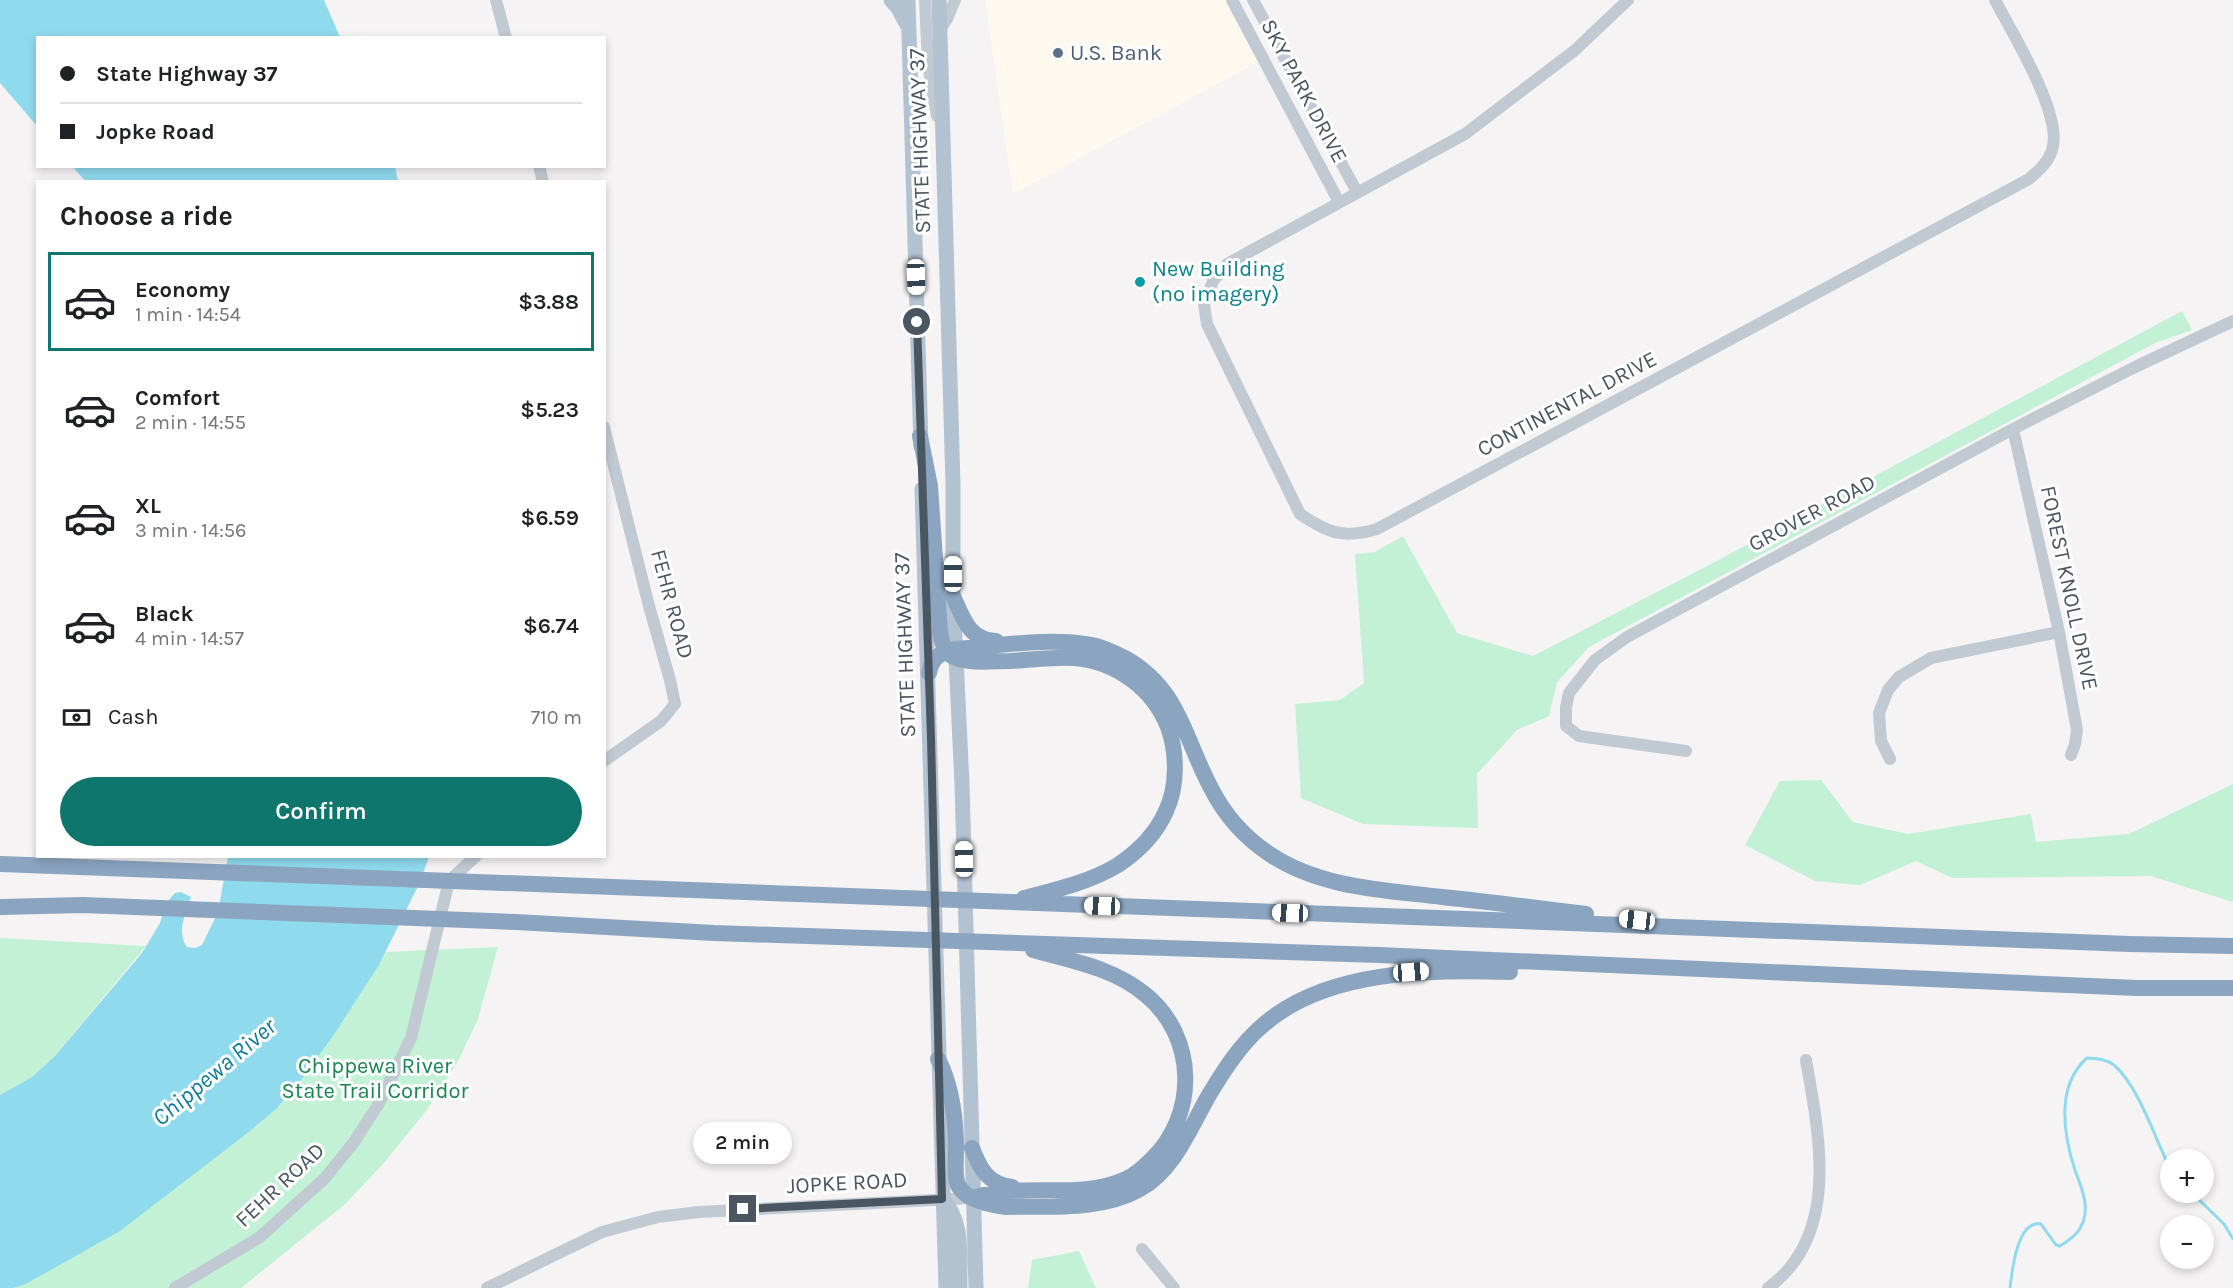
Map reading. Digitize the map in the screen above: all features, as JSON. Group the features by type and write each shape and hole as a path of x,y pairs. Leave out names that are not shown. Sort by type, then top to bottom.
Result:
{"highway":[{"path":"920,436 930,486 942,643 952,653 986,662 1074,658 1097,663 1129,677 1152,698 1172,738 1175,774 1173,790 1161,823 1134,854 1117,866 1096,876 1059,889 1001,902"},
{"path":"953,596 970,632 989,641 1075,643 1099,646 1146,672 1175,706 1206,779 1226,813 1257,845 1292,867 1324,879 1368,888 1637,920 1645,926"},
{"path":"929,673 933,659 952,653 1036,643"},
{"path":"0,864 2129,944 2233,946"},
{"path":"0,907 83,905 516,922 714,933 1379,955 2137,988 2233,988"},
{"path":"973,1198 992,1193 1114,1184 1128,1179 1159,1153 1170,1137 1181,1110 1186,1081 1182,1046 1168,1019 1148,996 1120,977 1097,968 1002,943"},
{"path":"938,1059 950,1091 956,1138 957,1183 962,1190 973,1198 993,1206 1105,1202 1142,1189 1168,1165 1226,1068 1252,1035 1263,1024 1299,1002 1336,988 1387,975 1431,971 1650,974 1669,968"},
{"path":"972,1148 980,1169 997,1184 1017,1188 1052,1190"}],"main road":[{"path":"891,0 909,29"},
{"name":"STATE HIGHWAY 37","path":"908,0 946,1288"},
{"name":"STATE HIGHWAY 37","path":"939,0 953,484 952,653 962,784 976,1288"},
{"path":"942,1199 951,1209 957,1225 960,1288"}],"street":[{"path":"496,0 505,36"},
{"path":"925,0 928,64 943,150"},
{"path":"940,30 955,0"},
{"name":"SKY PARK DRIVE","path":"1232,0 1339,202"},
{"name":"SKY PARK DRIVE","path":"1253,0 1357,192"},
{"name":"CONTINENTAL DRIVE","path":"1628,0 1574,51 1465,134 1227,264 1213,281 1204,304 1207,324 1300,514 1316,525 1337,533 1357,535 1377,529 2029,179 2044,166 2052,149 2055,129 2049,106 1995,0"},
{"name":"GROVER ROAD","path":"1686,751 1579,736 1566,726 1569,693 1595,660 1627,637 2013,429 2133,368 2233,321"},
{"name":"FOREST KNOLL DRIVE","path":"2013,429 2059,632 2077,730 2071,755"},
{"name":"FEHR ROAD","path":"606,435 675,704 661,721 606,760"},
{"path":"1890,759 1881,741 1879,713 1888,690 1899,677 1931,658 2059,632"},
{"name":"FEHR ROAD","path":"175,1288 260,1237 325,1178 354,1142 378,1105 411,1038 450,881 474,858"},
{"path":"1773,1287 1805,1246 1815,1217 1821,1159 1806,1060"},
{"name":"JOPKE ROAD","path":"487,1288 602,1232 658,1217 699,1212 973,1198"},
{"path":"1142,1249 1174,1288"}],"shaded area":[{"path":"985,0 1225,0 1258,62 1013,194"}],"green space":[{"path":"2182,311 2192,330 2155,343 1589,647 1557,682 1549,716 1517,730 1477,774 1478,828 1363,824 1301,798 1295,704 1340,700 1364,683 1355,554 1375,552 1403,536 1457,633 1533,656 1711,564"},
{"path":"1821,780 1853,822 1908,834 2031,814 2036,842 2129,834 2233,784 2233,902 2151,876 1952,878 1916,861 1860,885 1815,881 1745,845 1780,781"},
{"path":"0,938 146,946 55,1056 32,1077 0,1095"},
{"name":"Chippewa River State Trail Corridor","path":"498,947 478,1019 458,1061 426,1111 383,1164 344,1205 241,1288 13,1288 24,1285 250,1131 265,1118 315,1059 386,952"},
{"path":"1079,1251 1096,1288 1028,1288 1032,1260"}],"water":[{"path":"0,0 324,0 340,36 36,36 36,125 0,83"},
{"path":"74,168 395,168 398,180 84,180"},
{"name":"Chippewa River","path":"228,858 429,858 419,884 379,965 333,1036 302,1079 276,1109 120,1231 24,1285 0,1288 0,1095 32,1077 55,1056 142,953 160,923 166,903 175,893 181,892 191,897 182,929 187,947 195,948 202,945 218,912"}],"waterway":[{"path":"2010,1288 2017,1248 2026,1230 2033,1225 2041,1224 2056,1245 2060,1246 2078,1232 2084,1219 2085,1200 2067,1141 2065,1111 2070,1082 2077,1069 2087,1058 2108,1061 2122,1074 2137,1096 2161,1149"},
{"path":"2202,1203 2224,1224 2233,1239"}],"place":[{"name":"U.S. Bank","path":"1058,53"},
{"name":"New Building (no imagery)","path":"1140,282"}],"route":[{"path":"743,1209 942,1199 931,738 917,322"}]}
